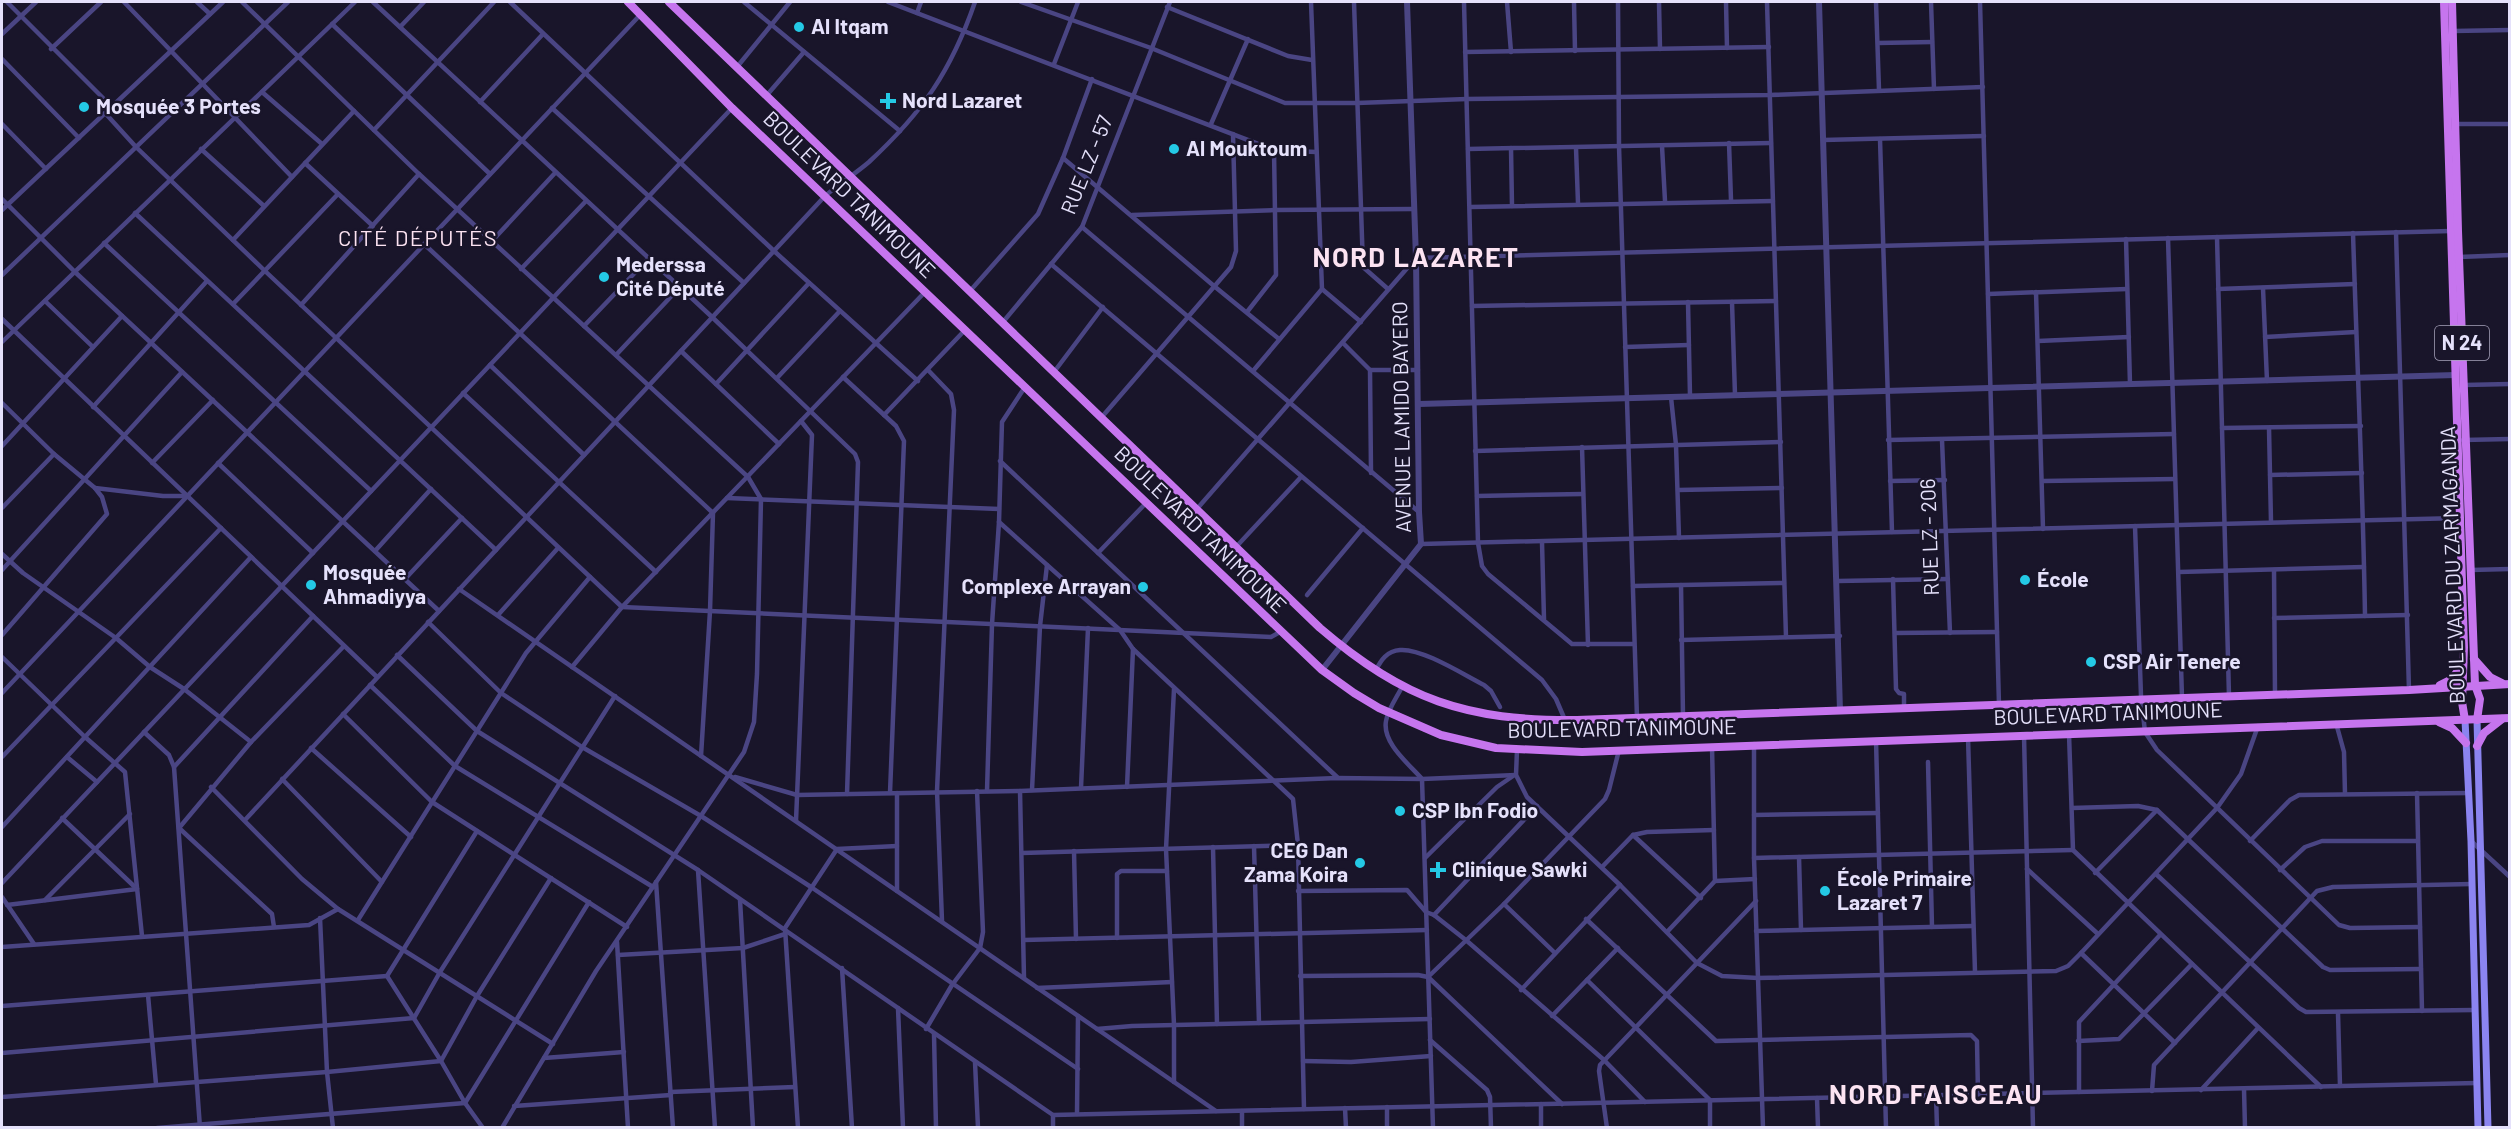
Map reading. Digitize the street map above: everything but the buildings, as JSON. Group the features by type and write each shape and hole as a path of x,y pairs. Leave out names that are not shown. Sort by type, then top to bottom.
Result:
{"main road":[{"name":"BOULEVARD TANIMOUNE","path":"628,2 732,108 1322,670 1354,693 1389,713 1441,735 1517,754 2507,718"},
{"name":"BOULEVARD TANIMOUNE","path":"669,2 1003,321 1196,510 1341,646 1402,687 1434,701 1481,714 1526,720 1564,720 2409,690 2508,684"},
{"name":"BOULEVARD DU ZARMAGANDA","path":"2444,2 2454,213 2459,257 2464,385 2462,440"},
{"name":"BOULEVARD DU ZARMAGANDA","path":"2452,2 2455,124 2454,213 2451,231 2456,375 2470,570 2475,685 2480,699 2477,746 2488,1128"},
{"name":"BOULEVARD DU ZARMAGANDA","path":"2463,472 2460,518 2464,662 2462,702 2465,720 2471,841 2478,1128"},
{"path":"2474,659 2490,677 2508,684"},
{"path":"2435,688 2452,679 2464,662"},
{"path":"2477,746 2484,733 2507,718"},
{"path":"2432,720 2452,728 2466,743"}],"street":[{"path":"7,2 51,49 112,107"},
{"path":"2,34 36,2"},
{"path":"51,49 101,2"},
{"path":"124,2 292,177"},
{"path":"197,2 210,14"},
{"path":"2,210 223,2"},
{"path":"242,2 419,174 748,477 761,499 759,613 753,722 744,752 596,971 502,1128"},
{"path":"2,275 288,2"},
{"path":"2,342 355,2"},
{"path":"373,2 712,317 855,454 858,462 847,794"},
{"path":"400,27 424,2"},
{"path":"374,130 494,2"},
{"path":"510,2 839,312 918,381"},
{"path":"744,2 900,132"},
{"path":"737,67 790,2"},
{"path":"888,2 1133,94 1274,150 1316,152"},
{"path":"916,13 921,2"},
{"path":"245,820 825,196 866,164 900,132 936,87 965,30 975,2"},
{"path":"1021,2 1151,48 1280,101 1314,104 1467,99 1770,95 1983,87"},
{"path":"1054,64 1078,2"},
{"path":"1253,371 1322,289 1312,60 1311,2 1316,2"},
{"path":"1354,2 1362,267 1388,289"},
{"name":"AVENUE LAMIDO BAYERO","path":"1407,2 1416,258 1421,544"},
{"path":"1464,2 1475,451 1478,543 1482,566 1488,574 1572,644 1634,644"},
{"path":"1507,2 1511,52"},
{"path":"1574,2 1575,51"},
{"path":"1618,2 1619,146 1637,718"},
{"path":"1659,2 1660,50"},
{"path":"1726,2 1727,48"},
{"path":"1767,2 1786,637"},
{"path":"1819,2 1840,636 1840,711"},
{"path":"1876,2 1879,90"},
{"path":"1931,2 1934,89"},
{"path":"1980,2 1999,705"},
{"path":"1169,4 1288,56 1312,60"},
{"name":"RUE LZ - 57","path":"1003,321 1082,227 1169,4"},
{"path":"2,693 640,14"},
{"path":"332,24 490,174"},
{"path":"2453,31 2510,30"},
{"path":"480,102 543,34"},
{"path":"1211,124 1248,39"},
{"path":"1878,43 1932,42"},
{"path":"1466,52 1769,47"},
{"path":"767,95 804,52"},
{"path":"2,59 78,138"},
{"path":"970,291 1034,221 1063,158 1092,79"},
{"path":"262,92 322,144"},
{"path":"552,108 744,283"},
{"path":"2,883 732,108"},
{"path":"233,240 354,111"},
{"path":"106,114 136,147 265,271 622,607 1271,637 1280,632"},
{"path":"2,124 46,169"},
{"path":"2455,124 2510,124"},
{"path":"1101,418 1232,267 1235,258 1233,134"},
{"path":"1823,140 1984,136"},
{"path":"1880,139 1892,532"},
{"path":"1729,143 1731,200"},
{"path":"1468,149 1771,143"},
{"path":"1662,146 1665,201"},
{"path":"1511,148 1512,206"},
{"path":"1576,148 1578,203"},
{"path":"201,149 264,206"},
{"path":"1247,312 1276,275 1274,150"},
{"path":"1063,158 1279,339"},
{"path":"305,163 373,226"},
{"path":"492,241 555,172"},
{"path":"301,305 419,174"},
{"path":"233,304 338,194"},
{"path":"2,199 75,272 439,611"},
{"path":"522,269 586,201"},
{"path":"1470,207 1665,201 1773,201"},
{"path":"1132,215 1318,209 1413,209"},
{"path":"135,213 496,550"},
{"path":"1082,227 1419,512"},
{"path":"1196,510 1259,441 1416,258 2451,231"},
{"path":"2396,232 2409,690"},
{"path":"2353,233 2357,378 2361,426 2365,616"},
{"path":"2217,237 2229,696"},
{"path":"2168,238 2182,698"},
{"path":"2126,239 2130,384"},
{"path":"104,243 371,491"},
{"path":"424,244 713,513 710,611 701,756"},
{"path":"2459,257 2510,255"},
{"path":"584,326 648,258"},
{"path":"1052,264 1542,680 1553,694 1564,720"},
{"path":"93,407 207,281"},
{"path":"716,384 809,283"},
{"path":"2218,289 2355,284"},
{"path":"616,355 680,287"},
{"path":"2263,288 2267,381"},
{"path":"1322,289 1361,322"},
{"path":"1988,294 2127,289"},
{"path":"572,667 622,607 925,292"},
{"path":"2036,292 2043,529"},
{"path":"45,301 93,347"},
{"path":"1472,306 1776,301"},
{"path":"1688,302 1690,396"},
{"path":"1731,302 1735,395"},
{"path":"1054,372 1103,307"},
{"path":"777,378 839,312"},
{"path":"2,446 122,316"},
{"path":"2,320 377,677"},
{"path":"884,415 965,330"},
{"path":"2265,338 2356,332"},
{"path":"2038,341 2129,338"},
{"path":"1343,343 1370,370 1371,473"},
{"path":"1625,347 1689,345"},
{"path":"681,351 779,444"},
{"path":"490,365 584,455"},
{"path":"928,370 951,394 954,402 937,791 942,922"},
{"path":"1370,370 1418,370"},
{"path":"2,570 182,372"},
{"path":"1419,404 2456,375"},
{"path":"843,377 896,426 903,437 890,793"},
{"path":"2464,385 2510,384"},
{"path":"987,791 992,624 1004,417 1026,387"},
{"path":"463,393 656,572"},
{"path":"1671,397 1676,445 1679,538"},
{"path":"153,463 213,400"},
{"path":"2,404 54,454 95,488 102,497 107,514 2,635"},
{"path":"796,821 812,435 801,421"},
{"path":"2222,428 2361,426"},
{"path":"2269,428 2271,522"},
{"path":"1888,440 2174,434"},
{"path":"2462,440 2510,439"},
{"name":"RUE LZ - 206","path":"1942,440 1950,633"},
{"path":"1475,451 1781,442"},
{"path":"1582,447 1588,645"},
{"path":"2,508 54,454"},
{"path":"1000,461 1337,778"},
{"path":"218,463 313,553"},
{"path":"2270,475 2362,473"},
{"path":"1236,548 1301,477"},
{"path":"2043,481 2175,479"},
{"path":"1890,481 1945,480"},
{"path":"95,488 152,495 187,496"},
{"path":"1678,490 1782,488"},
{"path":"375,551 431,489"},
{"path":"1477,496 1583,494"},
{"path":"727,498 999,509"},
{"path":"1098,553 1146,503"},
{"path":"405,579 462,518"},
{"path":"1322,670 1421,544 2460,518"},
{"path":"999,522 1120,630 1133,649 1293,799 1298,845 1304,1109"},
{"path":"2135,526 2141,700 2145,730 2157,750 2280,870 2344,927 2420,927"},
{"path":"2,757 221,528"},
{"path":"1308,595 1363,528"},
{"path":"1542,542 1544,619"},
{"path":"498,615 558,548"},
{"path":"2,554 44,588 116,638 150,667 184,689 251,742"},
{"path":"2,827 252,557"},
{"path":"1032,790 1040,626 1047,564"},
{"path":"2179,572 2364,567"},
{"path":"2470,570 2510,569"},
{"path":"2274,570 2275,694"},
{"path":"358,920 535,641 590,577"},
{"path":"1893,579 1896,689 1899,693 1904,694 1904,708"},
{"path":"1838,581 1948,579"},
{"path":"1633,586 1784,583"},
{"path":"1681,585 1683,716"},
{"path":"459,589 1216,1111"},
{"path":"2274,618 2408,615"},
{"path":"174,767 313,616"},
{"path":"428,622 501,693 582,747 701,816 811,887 1078,1069"},
{"path":"1080,788 1088,628"},
{"path":"1895,633 1997,632"},
{"path":"1681,640 1840,636"},
{"path":"179,828 251,742 344,646"},
{"path":"1127,787 1133,649"},
{"path":"1376,670 1382,658 1395,651 1413,651 1484,686 1491,691 1500,707"},
{"path":"398,655 477,731 698,870 1053,1115 2477,1083"},
{"path":"2,657 125,772 142,936"},
{"path":"370,685 455,766 652,887"},
{"path":"1402,687 1389,713 1386,725 1393,747 1422,779 1433,1128"},
{"path":"1174,688 1166,849 1171,936 1174,1082"},
{"path":"414,1018 440,972 615,696"},
{"path":"343,714 432,802 627,927"},
{"path":"2336,723 2344,752 2345,794"},
{"path":"1517,754 1516,775 1523,793 1602,867 1697,963 1722,976 1758,978 2029,971 2062,969 2156,874 2217,808 2241,774 2258,726"},
{"path":"144,732 169,754 174,767 200,1126"},
{"path":"2069,734 2073,850 2321,1087"},
{"path":"2024,735 2033,1128"},
{"path":"1968,737 1975,972"},
{"path":"1876,740 1886,1128"},
{"path":"1754,744 1754,858 1763,1128"},
{"path":"1667,932 1715,881 1712,746"},
{"path":"311,748 411,837"},
{"path":"1428,977 1504,904 1605,798 1619,750"},
{"path":"67,757 97,782"},
{"path":"1928,762 1932,927"},
{"path":"730,775 797,795 1020,791 1337,778 1422,779 1516,775"},
{"path":"1425,859 1497,787 1516,775"},
{"path":"282,779 382,882"},
{"path":"211,788 302,879 338,909 553,1044"},
{"path":"926,1029 952,985 980,948 982,932 977,791"},
{"path":"1020,791 1024,978"},
{"path":"2250,841 2294,797 2469,792"},
{"path":"897,793 897,891"},
{"path":"2417,793 2422,1011"},
{"path":"1434,915 1537,806"},
{"path":"2072,808 2138,807 2157,810 2323,967 2330,970 2421,969"},
{"path":"2095,873 2157,810"},
{"path":"1754,815 1878,813"},
{"path":"45,900 130,814"},
{"path":"62,818 137,889"},
{"path":"179,828 272,914 274,927"},
{"path":"1602,867 1633,835 1647,832 1714,830"},
{"path":"387,976 477,831"},
{"path":"1633,835 1701,898"},
{"path":"2280,870 2306,847 2322,841 2418,841"},
{"path":"2471,841 2510,877"},
{"path":"1022,853 1298,845"},
{"path":"837,849 897,846"},
{"path":"1254,846 1259,1023"},
{"path":"1213,847 1217,1024"},
{"path":"798,1128 785,931 837,849"},
{"path":"1754,858 2073,850"},
{"path":"1074,851 1076,939"},
{"path":"1799,857 1801,930"},
{"path":"2027,869 2098,934"},
{"path":"698,870 715,1128"},
{"path":"1117,938 1117,874 1121,871 1167,871"},
{"path":"2156,874 2306,1012 2475,1010"},
{"path":"441,1061 477,996 551,878"},
{"path":"1715,881 1755,879"},
{"path":"656,882 673,1128"},
{"path":"2152,1091 2154,1065 2283,930 2316,891 2324,888 2472,884"},
{"path":"1521,990 1620,885"},
{"path":"1298,891 1401,888 1407,890 1426,912 1434,915 1467,941 1604,1060 1645,1102"},
{"path":"7,904 137,889"},
{"path":"2,897 34,944"},
{"path":"740,900 753,1128"},
{"path":"1606,1128 1599,1071 1604,1060 1756,901"},
{"path":"465,1103 589,902"},
{"path":"1504,904 1555,953"},
{"path":"2,947 309,925 338,909"},
{"path":"320,918 327,1072 333,1128"},
{"path":"1586,919 1716,1041 1971,1035 1977,1041 1978,1094"},
{"path":"1756,931 1974,926"},
{"path":"1024,940 1427,930"},
{"path":"618,956 743,948 785,931"},
{"path":"2079,1092 2078,1027 2082,1018 2160,935"},
{"path":"617,942 628,1128"},
{"path":"1552,1016 1618,948"},
{"path":"2080,953 2175,1043"},
{"path":"2078,1041 2119,1040 2192,964"},
{"path":"842,968 852,1128"},
{"path":"1300,976 1418,975 1428,977 1563,1104"},
{"path":"2,1006 387,976"},
{"path":"387,976 465,1103 483,1128"},
{"path":"1587,980 1710,1100 1710,1128"},
{"path":"1037,988 1172,982"},
{"path":"148,995 156,1084"},
{"path":"898,1008 903,1128"},
{"path":"2338,1013 2340,1086"},
{"path":"1077,1114 1078,1016"},
{"path":"2,1053 414,1018"},
{"path":"1098,1029 1430,1019"},
{"path":"2201,1089 2258,1028"},
{"path":"934,1034 936,1128"},
{"path":"1430,1040 1487,1090 1491,1105 1491,1128"},
{"path":"544,1058 624,1052"},
{"path":"1303,1060 1351,1062 1431,1056"},
{"path":"2,1097 441,1061"},
{"path":"975,1062 978,1128"},
{"path":"514,1106 712,1090 795,1087"},
{"path":"2244,1089 2245,1128"},
{"path":"1936,1095 1936,1128"},
{"path":"1817,1098 1818,1128"},
{"path":"157,1128 465,1103"},
{"path":"1541,1104 1542,1128"},
{"path":"1387,1107 1388,1128"},
{"path":"1345,1108 1346,1128"},
{"path":"1242,1111 1242,1128"},
{"path":"1053,1115 1053,1128"}],"place":[{"name":"Al Itqam","path":"799,27"},
{"name":"Nord Lazaret","path":"888,101"},
{"name":"Mosquée 3 Portes","path":"84,107"},
{"name":"Al Mouktoum","path":"1174,149"},
{"name":"Mederssa Cité Député","path":"604,277"},
{"name":"École","path":"2025,580"},
{"name":"Mosquée Ahmadiyya","path":"311,585"},
{"name":"Complexe Arrayan","path":"1143,587"},
{"name":"CSP Air Tenere","path":"2091,662"},
{"name":"CSP Ibn Fodio","path":"1400,811"},
{"name":"CEG Dan Zama Koira","path":"1360,863"},
{"name":"Clinique Sawki","path":"1438,870"},
{"name":"École Primaire Lazaret 7","path":"1825,891"}],"district":[{"name":"CITÉ DÉPUTÉS","path":"418,238"},
{"name":"NORD LAZARET","path":"1416,258"},
{"name":"NORD FAISCEAU","path":"1936,1095"}]}
